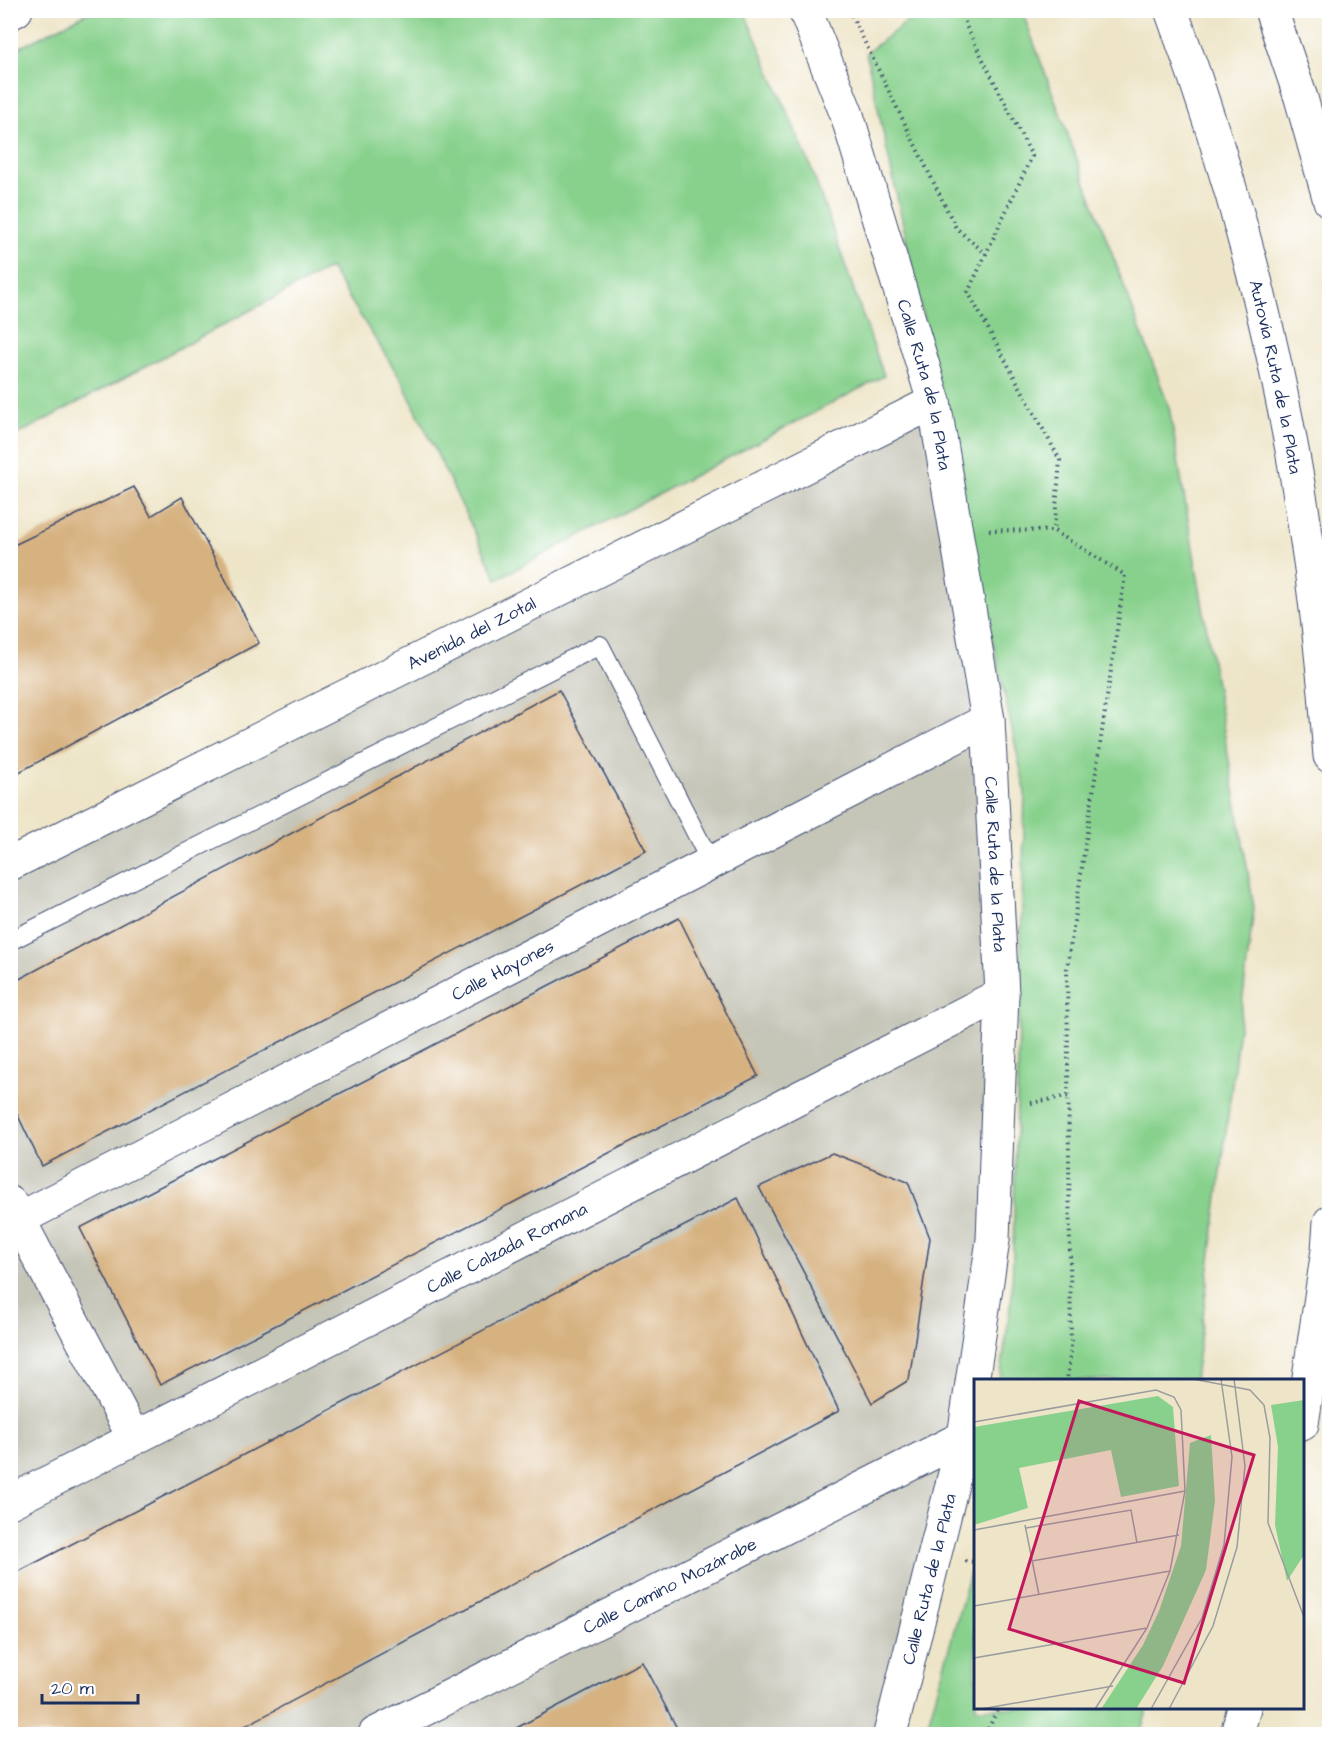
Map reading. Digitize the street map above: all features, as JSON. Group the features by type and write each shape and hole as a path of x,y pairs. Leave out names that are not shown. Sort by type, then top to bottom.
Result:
{"main road":[{"path":"10,13 16,10"},
{"name":"Calle Ruta de la Plata","path":"805,10 847,115 934,402 988,720 1002,994 993,1240 964,1437 890,1734"},
{"name":"Autovía Ruta de la Plata","path":"1171,10 1191,62 1235,210 1278,375 1306,536 1326,695 1329,756"},
{"path":"1270,10 1301,98 1329,201"},
{"name":"Avenida del Zotal","path":"10,864 934,402"},
{"name":"Calle Hayones","path":"15,1211 711,863 988,720"},
{"name":"Calle Calzada Romana","path":"10,1502 1002,994"},
{"path":"15,1211 134,1438"},
{"path":"1304,1411 1328,1250 1329,1222"},
{"name":"Calle Camino Mozárabe","path":"375,1734 964,1437"},
{"path":"1237,1734 1243,1709"}],"lane":[{"path":"10,941 600,645 711,863"}],"path":[{"path":"849,10 956,228 986,254"},
{"path":"962,10 966,26 1032,156 968,292 1060,460 1053,531"},
{"path":"956,529 1053,531 1125,574 1067,969 1071,1349 1068,1379"},
{"path":"986,1734 997,1709"}],"shaded area":[{"path":"934,402 988,720 1002,994 964,1437 890,1734 11,1734 11,864"}],"green space":[{"path":"91,11 744,11 810,165 884,376 497,579 402,381 330,268 11,438 11,52"},
{"path":"921,11 1022,11 1169,407 1254,908 1195,1379 1000,1379 1012,1294 1025,790 866,53"},
{"path":"974,1559 974,1709 1148,1709 1140,1734 925,1734"}],"building":[{"path":"134,487 151,516 182,497 259,643 10,777 10,547"},
{"path":"559,690 646,851 42,1166 10,1099 10,984"},
{"path":"679,918 758,1076 160,1385 80,1228"},
{"path":"832,1153 908,1182 930,1238 909,1380 872,1403 759,1187"},
{"path":"738,1198 839,1411 230,1734 10,1734 10,1576"},
{"path":"642,1662 680,1734 505,1734"}]}
